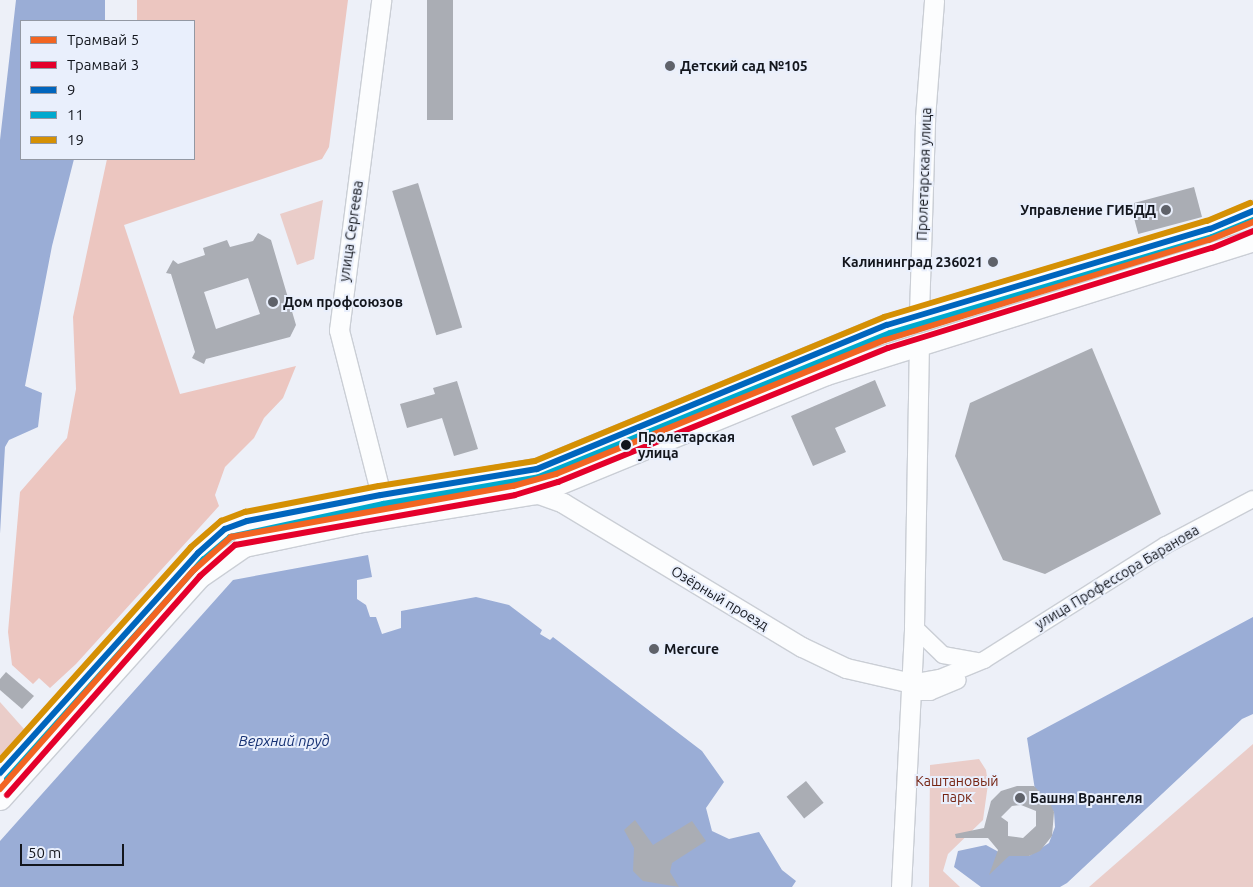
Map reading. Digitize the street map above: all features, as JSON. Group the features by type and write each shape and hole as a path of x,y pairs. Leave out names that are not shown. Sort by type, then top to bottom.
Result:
{"main road":[{"name":"улица Сергеева","path":"381,0 339,330 386,517"},
{"name":"Пролетарская улица","path":"901,887 906,685 914,627 919,314 925,118 934,0"},
{"path":"0,773 214,537 247,521 381,495 504,476 557,462 778,367 919,314 1210,229 1253,212"},
{"path":"0,800 199,577 217,562 244,546 386,517 536,493 826,374 919,343 1083,296 1253,240"},
{"path":"1075,267 1083,296"},
{"name":"Озёрный проезд","path":"536,493 563,503 802,647 846,668 906,685"}],"street":[{"name":"улица Профессора Баранова","path":"906,685 940,678 984,660 1166,545 1253,498"},
{"path":"914,627 943,655 960,661 984,660"}],"green space":[{"path":"323,200 314,259 297,265 280,214"},
{"path":"0,702 24,729 0,756"},
{"path":"1253,744 1253,887 1089,887"},
{"name":"Каштановый парк","path":"979,759 986,770 988,784 983,820 948,854 943,871 960,887 929,887 930,765"}],"shaded area":[{"path":"137,0 348,0 329,147 322,159 124,225 180,394 296,366 283,398 264,418 254,438 225,467 215,495 219,506 76,664 50,688 39,678 33,684 12,665 8,632 20,492 67,438 76,389 73,317 107,160 195,160 195,20 137,20"}],"water":[{"path":"16,0 105,0 105,20 20,20 20,160 74,160 52,246 25,386 42,393 38,427 9,440 5,447 0,534 0,140"},
{"name":"Верхний пруд","path":"368,555 372,577 357,580 357,599 366,605 370,617 376,617 382,634 401,628 401,611 476,597 509,605 542,630 540,634 550,640 553,637 702,751 724,782 706,808 712,831 729,839 759,832 782,870 796,881 792,887 0,887 0,841 233,580"},
{"path":"1253,617 1253,714 1242,719 1067,883 1060,887 981,887 954,867 958,851 986,845 1006,856 1029,856 1049,843 1055,827 1054,812 1035,790 1027,738"}],"building":[{"path":"427,0 453,0 453,120 427,120"},
{"path":"418,183 462,327 436,335 392,191"},
{"name":"Управление ГИБДД","path":"1194,187 1202,217 1138,234 1130,204"},
{"name":"Дом профсоюзов","path":"258,233 271,240 296,325 290,337 206,359 204,364 192,358 195,352 171,274 166,273 173,260 178,264 205,255 203,248 227,240 230,247 253,241","holes":["248,278 260,314 216,329 204,292"]},
{"path":"1092,348 1161,514 1045,574 1003,560 955,456 970,403"},
{"path":"875,380 886,406 835,428 846,452 813,466 791,416"},
{"path":"457,381 478,449 454,456 442,418 407,428 400,404 435,394 433,388"},
{"path":"6,672 34,696 22,709 0,690 0,679"},
{"path":"806,781 824,803 804,818 787,797"},
{"name":"Башня Врангеля","path":"1017,786 1034,786 1050,803 1054,812 1052,836 1040,851 1029,856 1009,856 989,875 998,850 988,838 956,838 955,834 984,828 991,801 1001,791","holes":["1021,805 1036,811 1036,826 1023,838 1008,836 1008,822 1001,817 1012,806"]},
{"path":"635,820 653,845 692,821 706,841 672,863 670,872 679,887 643,881 633,871 634,848 624,830"}],"tram line":[{"name":"5","path":"0,789 194,570 231,537 513,486 556,474 885,340 1209,240 1253,222"},
{"name":"3","path":"7,795 200,576 235,545 515,495 558,482 888,348 1212,248 1253,231"}],"transit line":[{"name":"19","path":"0,760 191,547 221,521 245,512 379,486 535,461 884,317 1207,221 1250,203"},
{"name":"9","path":"0,773 198,553 225,529 247,521 381,495 537,469 887,325 1210,229 1253,211"},
{"name":"11","path":"7,779 204,559 230,537 383,504 539,477 890,333 1212,237 1253,220"}],"place":[{"name":"Детский сад №105","path":"670,66"},
{"name":"Управление ГИБДД","path":"1166,210"},
{"name":"Калининград 236021","path":"993,262"},
{"name":"Дом профсоюзов","path":"273,302"},
{"name":"Пролетарская улица","path":"626,445"},
{"name":"Mercure","path":"654,649"},
{"name":"Башня Врангеля","path":"1020,798"}]}
